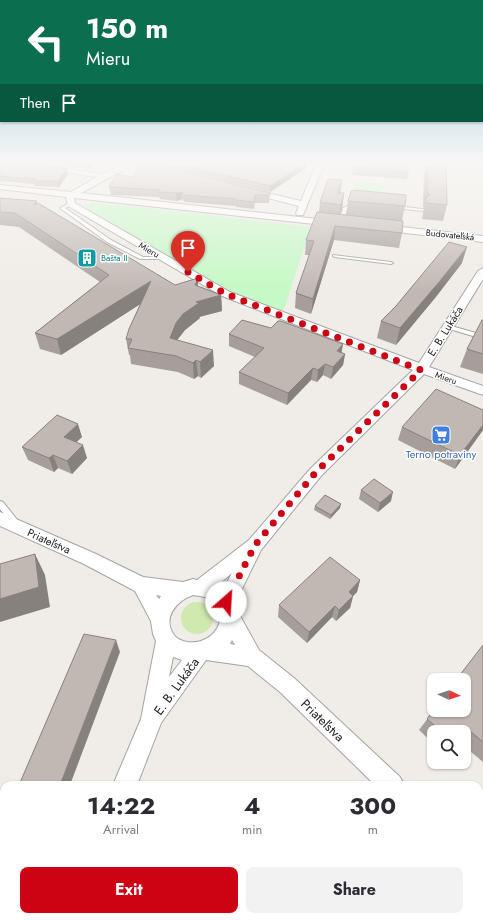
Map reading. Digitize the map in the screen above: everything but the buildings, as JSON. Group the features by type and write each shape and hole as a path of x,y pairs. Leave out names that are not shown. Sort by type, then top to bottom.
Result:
{"street":[{"name":"Mieru","path":"78,205 163,258 226,294 421,370 483,391"},
{"path":"127,205 345,224"},
{"path":"297,220 303,205"},
{"name":"Budovateľská","path":"373,227 482,241"},
{"name":"E. B. Lukáča","path":"201,587 255,545 316,472 421,370 483,271"},
{"name":"Priateľstva","path":"0,520 90,559 140,585 182,590"},
{"name":"E. B. Lukáča","path":"228,611 255,545"},
{"path":"140,585 160,619 161,630 166,639 175,648 182,651 203,651 252,657"},
{"path":"160,619 166,603 171,597 182,590 193,587 201,587 216,592 228,611 225,636 217,644 203,651"},
{"name":"Priateľstva","path":"228,611 252,657 287,685 388,781"},
{"name":"E. B. Lukáča","path":"127,781 152,719 166,639"},
{"name":"E. B. Lukáča","path":"152,719 203,651"}],"lane":[{"path":"345,224 345,208 352,205"},
{"path":"387,206 423,210"},
{"path":"335,256 392,263"},
{"path":"448,327 483,338"},
{"path":"0,504 18,528"}],"green space":[{"path":"119,205 311,227 282,315 220,287 84,206"},
{"path":"194,602 200,602 209,606 213,618 209,630 200,634 194,634 185,630 181,621 181,615 185,606"}],"place":[{"name":"Bašta II","path":"87,258"},
{"name":"Terno potraviny","path":"441,435"}],"route":[{"path":"188,272 226,294 421,370 316,472 255,545 226,602"}]}
